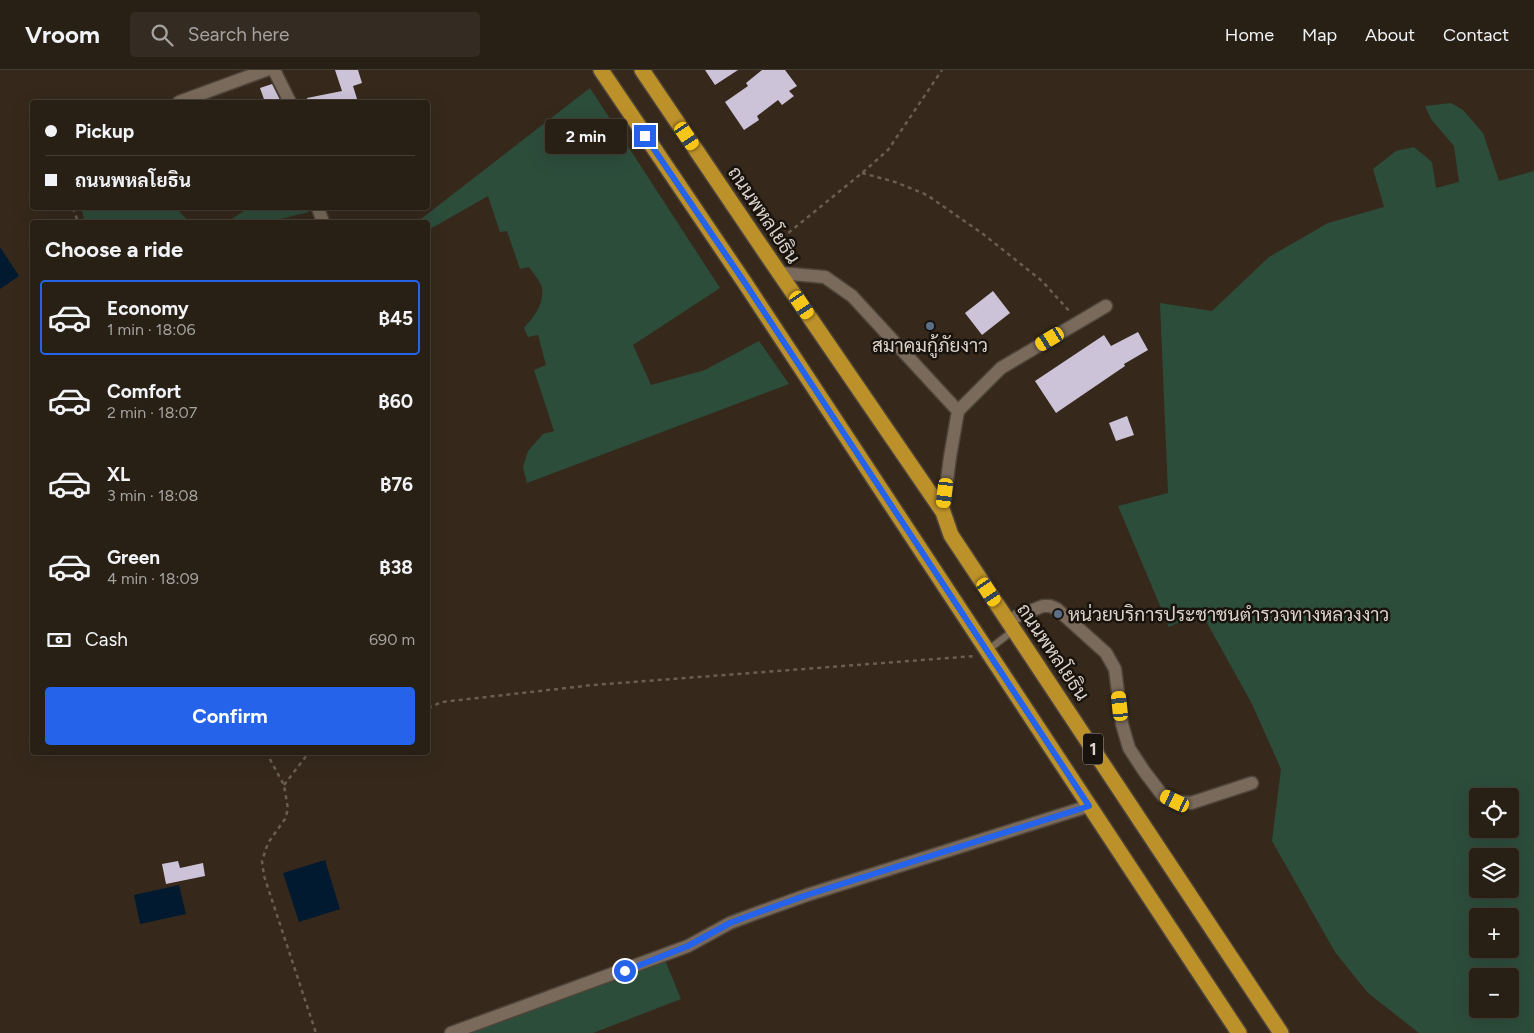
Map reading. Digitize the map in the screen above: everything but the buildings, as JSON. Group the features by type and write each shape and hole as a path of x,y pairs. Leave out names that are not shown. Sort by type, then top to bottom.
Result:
{"highway":[{"name":"1","path":"600,70 750,292 1239,1033"},
{"name":"ถนนพหลโยธิน","path":"642,70 943,512 951,535 1281,1033"}],"street":[{"path":"274,70 289,100"},
{"path":"184,100 260,71"},
{"path":"780,273 824,277 852,296 958,411"},
{"path":"943,512 958,411 1001,368 1106,306"},
{"path":"1011,625 1043,606 1050,606 1057,609 1106,653 1115,669 1122,724 1129,748 1164,796 1175,801 1192,803 1252,783"},
{"path":"451,1033 688,946 730,923 807,895 1089,806"}],"lane":[{"path":"988,653 1011,625"}],"path":[{"path":"765,252 888,150 942,70"},
{"path":"862,173 895,182 927,195 983,234 1042,281 1078,322"},
{"path":"430,707 442,702 593,685 988,653"},
{"path":"268,755 284,785 288,809 285,819 268,843 262,861 264,876 316,1033"},
{"path":"284,785 307,755"}],"green space":[{"path":"590,88 720,288 633,345 651,385 705,370 759,341 789,384 527,483 523,467 528,451 543,434 554,431 534,370 546,365 538,335 528,337 524,328 535,315 540,305 542,288 539,280 529,267 520,269 507,231 500,232 488,196 430,229 430,220 420,220"},
{"path":"1451,103 1463,110 1483,133 1499,181 1534,171 1534,1033 1419,1033 1368,993 1335,952 1272,841 1281,769 1252,704 1201,612 1169,627 1118,506 1168,493 1160,303 1212,311 1269,257 1328,223 1384,207 1373,169 1396,151 1414,147 1432,162 1436,188 1459,182 1454,146 1431,119 1425,106"},
{"path":"82,210 178,210 187,220 84,220"},
{"path":"246,210 308,210 309,212 276,220 230,220"},
{"path":"665,960 681,999 593,1033 463,1033"}],"water":[{"path":"0,247 19,276 0,289"},
{"path":"325,860 340,909 299,922 283,873"},
{"path":"179,885 186,914 140,924 134,895"}],"place":[{"name":"สมาคมกู้ภัยงาว","path":"930,326"},
{"name":"หน่วยบริการประชาชนตำรวจทางหลวงงาว","path":"1058,614"}],"route":[{"path":"625,971 688,946 730,923 807,895 1089,806 745,283 645,136"}]}
